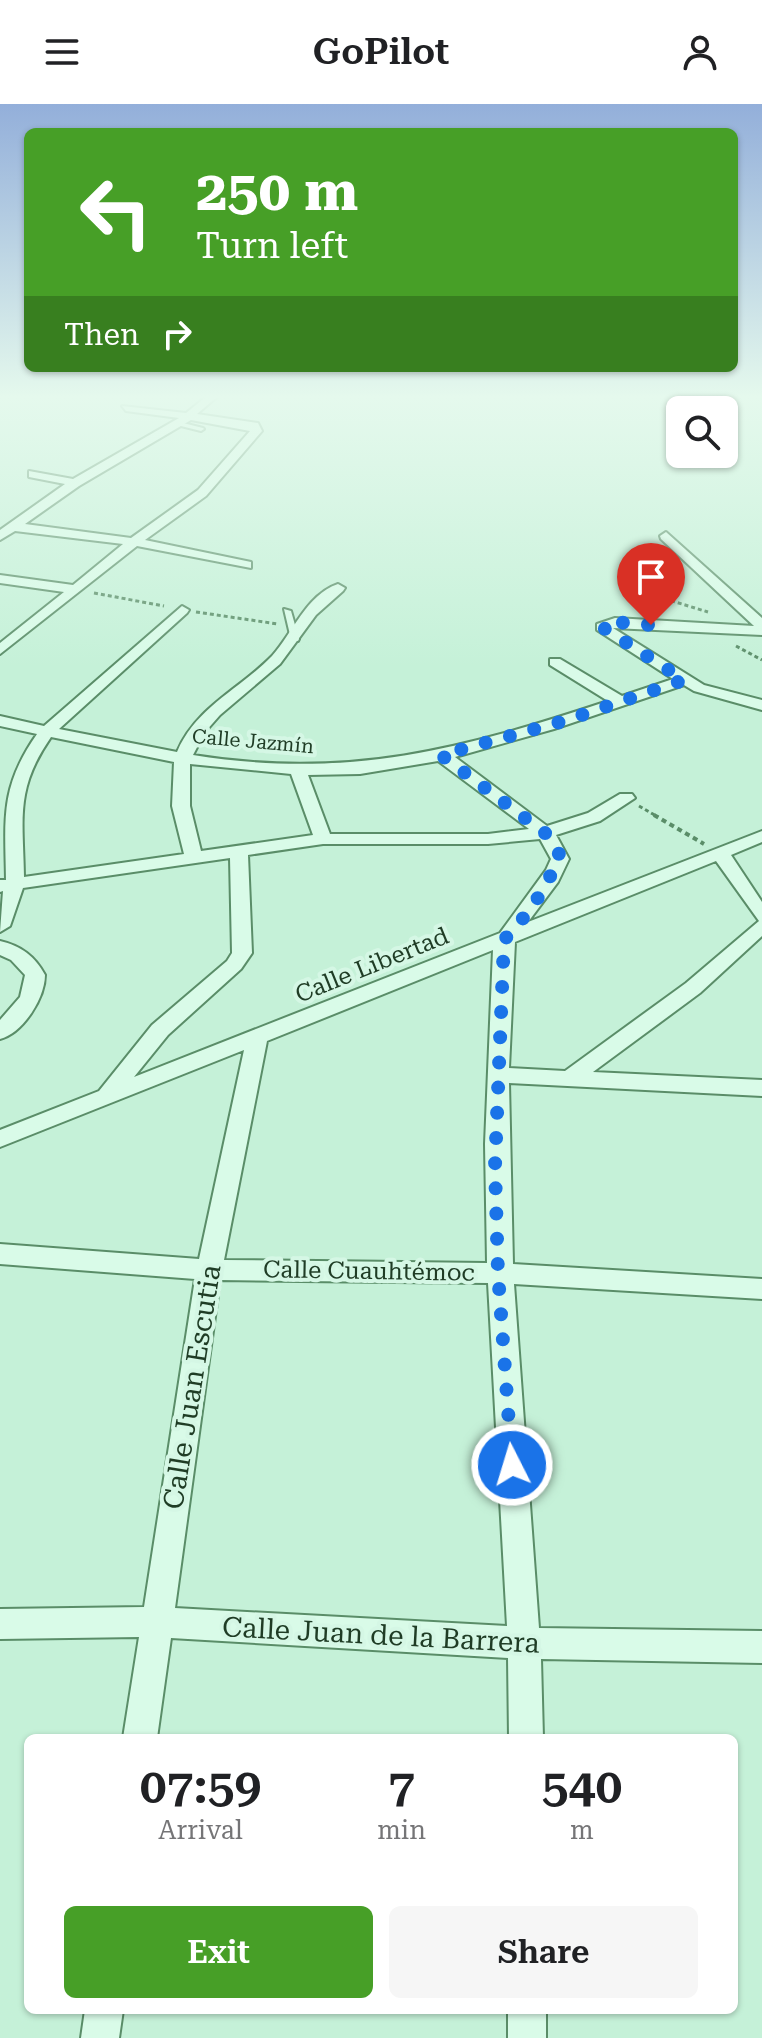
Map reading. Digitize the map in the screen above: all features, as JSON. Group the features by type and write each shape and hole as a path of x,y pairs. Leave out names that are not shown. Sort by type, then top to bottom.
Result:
{"street":[{"path":"0,536 70,486"},
{"path":"0,650 7,639 209,486"},
{"path":"14,527 134,542 246,565"},
{"path":"666,536 762,628"},
{"path":"0,579 74,589"},
{"path":"194,858 181,815 181,757 200,728 295,639 311,613 338,588"},
{"path":"0,926 8,885 14,793 29,757 47,732 182,610"},
{"path":"762,628 615,622 602,627 699,688 762,705"},
{"path":"555,662 619,701"},
{"name":"Calle Jazmín","path":"0,721 181,757 298,770 370,767 441,755 564,721 684,680"},
{"path":"441,755 545,833 558,850 557,870 532,908 504,940 498,1075 498,1273 526,1643 526,1734"},
{"path":"298,770 323,839"},
{"path":"8,885 323,839 488,839 545,833 594,817 626,798"},
{"name":"Calle Libertad","path":"0,1139 762,836"},
{"path":"106,1097 160,1030 234,965 242,953 239,850"},
{"path":"720,853 762,916"},
{"path":"567,1080 693,988 762,926"},
{"path":"0,947 15,952 32,966 37,983 28,1007 0,1032"},
{"name":"Calle Juan Escutia","path":"141,1734 209,1270 257,1039"},
{"path":"498,1075 762,1088"},
{"name":"Calle Cuauhtémoc","path":"0,1254 209,1270 498,1273 762,1289"},
{"name":"Calle Juan de la Barrera","path":"0,1624 156,1622 526,1643 762,1647"},
{"path":"100,2038 103,2014"},
{"path":"527,2014 527,2038"}],"lane":[{"path":"287,611 295,639"}],"path":[{"path":"626,798 720,853"}],"route":[{"path":"512,1465 498,1273 495,1166 504,940 532,908 557,870 560,859 558,850 545,833 441,755 564,721 684,680 606,633 602,627 615,622 651,625"}]}
